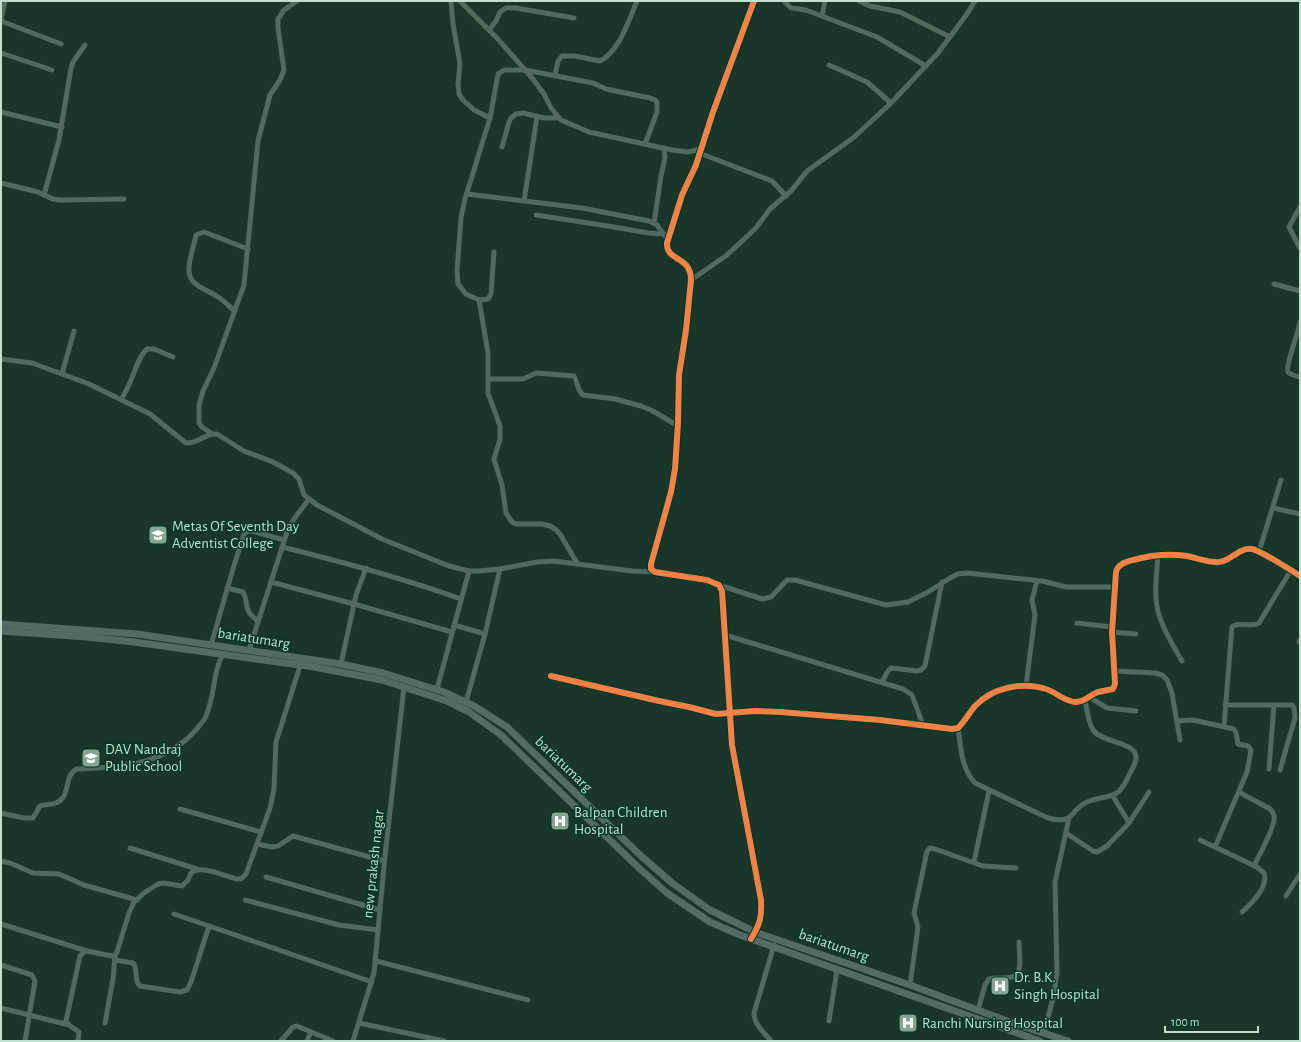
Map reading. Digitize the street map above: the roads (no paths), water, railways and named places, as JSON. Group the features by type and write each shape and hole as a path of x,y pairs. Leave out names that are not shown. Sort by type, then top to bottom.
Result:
{"main road":[{"name":"bariatumarg","path":"1,624 137,634 249,650 404,686 457,705 490,726 501,735 640,869 688,908 710,922 751,939 1037,1041"},
{"name":"bariatumarg","path":"1,631 87,637 223,654 301,662 341,664 383,673 437,689 459,698 507,727 640,855 672,883 710,910 755,932 1068,1041"}],"street":[{"path":"5,1 1,20 61,44"},
{"path":"297,1 284,10 278,19 284,70 280,80 270,95 257,148 245,280 212,374 203,391 199,405 199,423 202,427 212,434 217,434 244,451 273,462 288,470 299,479 304,495 352,525 382,539 449,566 469,571 500,569 544,561 577,563 707,580 762,599 772,597 787,580 795,580 886,605 908,602 958,574 967,573 1037,581 1066,587 1115,587"},
{"path":"451,1 453,24 459,58 458,90 463,100 474,110 490,118"},
{"path":"460,1 489,30 525,70 540,88 551,108 559,118 565,122 589,132 664,148 688,152 700,151 772,180 786,196"},
{"path":"555,75 558,61 562,56 575,56 600,61 607,56 621,37 637,1"},
{"path":"655,572 652,569 651,559 671,492 675,469 679,375 686,330 691,280 691,274 686,263 669,253 667,249 668,240 682,195 692,174 754,1"},
{"path":"784,1 791,8 806,10 877,37 926,66"},
{"path":"822,16 825,1"},
{"path":"859,1 870,6 900,12 950,37"},
{"path":"691,280 727,255 756,228 770,209 786,196 807,171 853,138 891,103 926,66 950,37 975,1"},
{"path":"489,30 496,22 500,12 506,8 516,8 574,18"},
{"path":"44,195 62,127 71,68 73,62 85,45"},
{"path":"1,54 52,70"},
{"path":"829,65 867,82 891,103"},
{"path":"494,252 491,294 488,299 479,300 466,294 458,284 462,209 490,118 498,74 500,72 504,70 525,70 555,75 593,83 606,89 655,100 658,102 657,112 645,144"},
{"path":"1,112 62,127"},
{"path":"502,147 509,122 514,115 518,113 537,117 559,118"},
{"path":"524,201 537,117"},
{"path":"654,223 665,158 664,148"},
{"path":"1,183 53,199 69,201 124,199"},
{"path":"467,194 582,208 654,223 668,240"},
{"path":"1299,209 1289,227 1300,248"},
{"path":"536,215 648,233 663,234"},
{"path":"235,311 217,296 201,288 191,279 189,268 196,235 200,232 204,232 248,249"},
{"path":"1274,284 1300,291"},
{"path":"479,300 488,353 489,398 500,426 500,439 494,459 502,485 504,505 508,518 516,524 542,524 556,529 577,563"},
{"path":"1300,322 1287,369 1292,375 1300,377"},
{"path":"62,374 74,332"},
{"path":"121,399 128,390 142,355 146,349 154,349 173,357"},
{"path":"1,359 32,363 89,384 150,414 186,443 195,442 212,434"},
{"path":"489,379 523,379 536,373 571,375 576,378 577,385 583,395 615,399 641,406 657,413 678,426"},
{"path":"1259,552 1281,480"},
{"path":"249,650 284,540 290,525 309,499"},
{"path":"1273,508 1300,514"},
{"path":"211,644 244,534 248,531 252,531 284,540"},
{"path":"282,547 415,582 461,599"},
{"path":"551,676 716,714 755,711 792,713 952,729 958,728 976,705 995,691 1004,688 1026,686 1041,687 1074,702 1087,699 1098,692 1113,689 1115,684 1115,671 1112,630 1116,572 1120,565 1124,562 1158,555 1176,555 1219,562 1227,560 1246,550 1253,550 1300,576"},
{"path":"1158,555 1156,597 1157,608 1171,640 1182,660"},
{"path":"341,664 354,604 366,568"},
{"path":"466,702 485,634 500,569"},
{"path":"1224,726 1232,627 1236,624 1253,626 1259,623 1290,570"},
{"path":"437,689 469,571"},
{"path":"1026,686 1035,614 1032,600 1037,581"},
{"path":"270,582 452,632"},
{"path":"882,682 888,671 892,668 921,670 925,666 942,582"},
{"path":"719,585 723,597 733,752 761,900 762,914 751,939"},
{"path":"227,588 243,592 248,611 258,620"},
{"path":"1077,623 1136,634"},
{"path":"454,625 485,634"},
{"path":"725,635 903,689 912,695 923,725"},
{"path":"1,813 24,818 33,818 40,806 56,803 63,797 68,786 70,774 73,771 77,769 119,767 151,760 161,757 180,744 194,733 204,719 210,706 216,673 223,654"},
{"path":"105,1023 113,983 115,957 132,906 137,900 144,893 158,884 163,883 182,886 188,880 191,873 202,869 232,878 241,879 246,874 262,832 272,799 276,742 301,662"},
{"path":"1115,671 1155,672 1162,675 1167,680 1170,686 1180,740"},
{"name":"new prakash nagar","path":"353,1041 372,982 376,961 384,861 404,686"},
{"path":"1087,699 1107,708 1136,711"},
{"path":"958,728 966,771 975,783 1048,818 1062,820 1069,818 1086,802 1113,796 1119,792 1125,785 1136,760 1134,751 1130,747 1102,737 1093,730 1087,699"},
{"path":"1225,705 1292,705 1295,712 1295,718 1280,770"},
{"path":"1269,769 1274,705"},
{"path":"1177,721 1193,720 1224,726 1235,730 1238,744 1248,746 1251,750 1248,767 1239,792 1216,847"},
{"path":"974,862 989,791"},
{"path":"1066,833 1097,852 1107,846 1129,823 1150,792"},
{"path":"1239,792 1270,809 1274,816 1273,824 1254,866"},
{"path":"1113,796 1129,823"},
{"path":"180,809 262,832"},
{"path":"1044,1033 1056,985 1057,973 1054,882 1069,818"},
{"path":"257,844 272,847 278,846 293,836 384,861"},
{"path":"1200,840 1254,866 1264,873 1265,881 1254,900 1242,912"},
{"path":"130,848 198,870"},
{"path":"910,985 918,926 914,913 927,851 930,848 936,849 990,867 1016,868"},
{"path":"1,861 10,863 33,873 59,874 84,885 137,900"},
{"path":"1286,896 1300,874"},
{"path":"266,878 380,910"},
{"path":"245,900 339,925 378,930"},
{"path":"174,914 372,982"},
{"path":"1,924 87,951 115,957 133,963 136,970 136,980 140,986 180,992 187,990 191,982 209,926"},
{"path":"771,1041 757,1026 754,1018 756,1006 776,939"},
{"path":"978,1010 989,979 993,977 1012,977 1018,974 1020,964 1019,942"},
{"path":"68,1025 66,1021 72,999 79,960 84,952 87,951"},
{"path":"376,961 528,1000"},
{"path":"1,965 34,977 35,981 25,1041"},
{"path":"829,1021 837,970"},
{"path":"1,1008 68,1025 78,1032 78,1041"},
{"path":"359,1023 422,1039 444,1041"},
{"path":"281,1041 292,1027 302,1027 333,1041"},
{"path":"307,1041 311,1032"}],"place":[{"name":"Metas Of Seventh Day Adventist College","path":"158,535"},
{"name":"DAV Nandraj Public School","path":"91,758"},
{"name":"Balpan Children Hospital","path":"560,821"},
{"name":"Dr. B.K. Singh Hospital","path":"1000,986"},
{"name":"Ranchi Nursing Hospital","path":"908,1023"}]}
